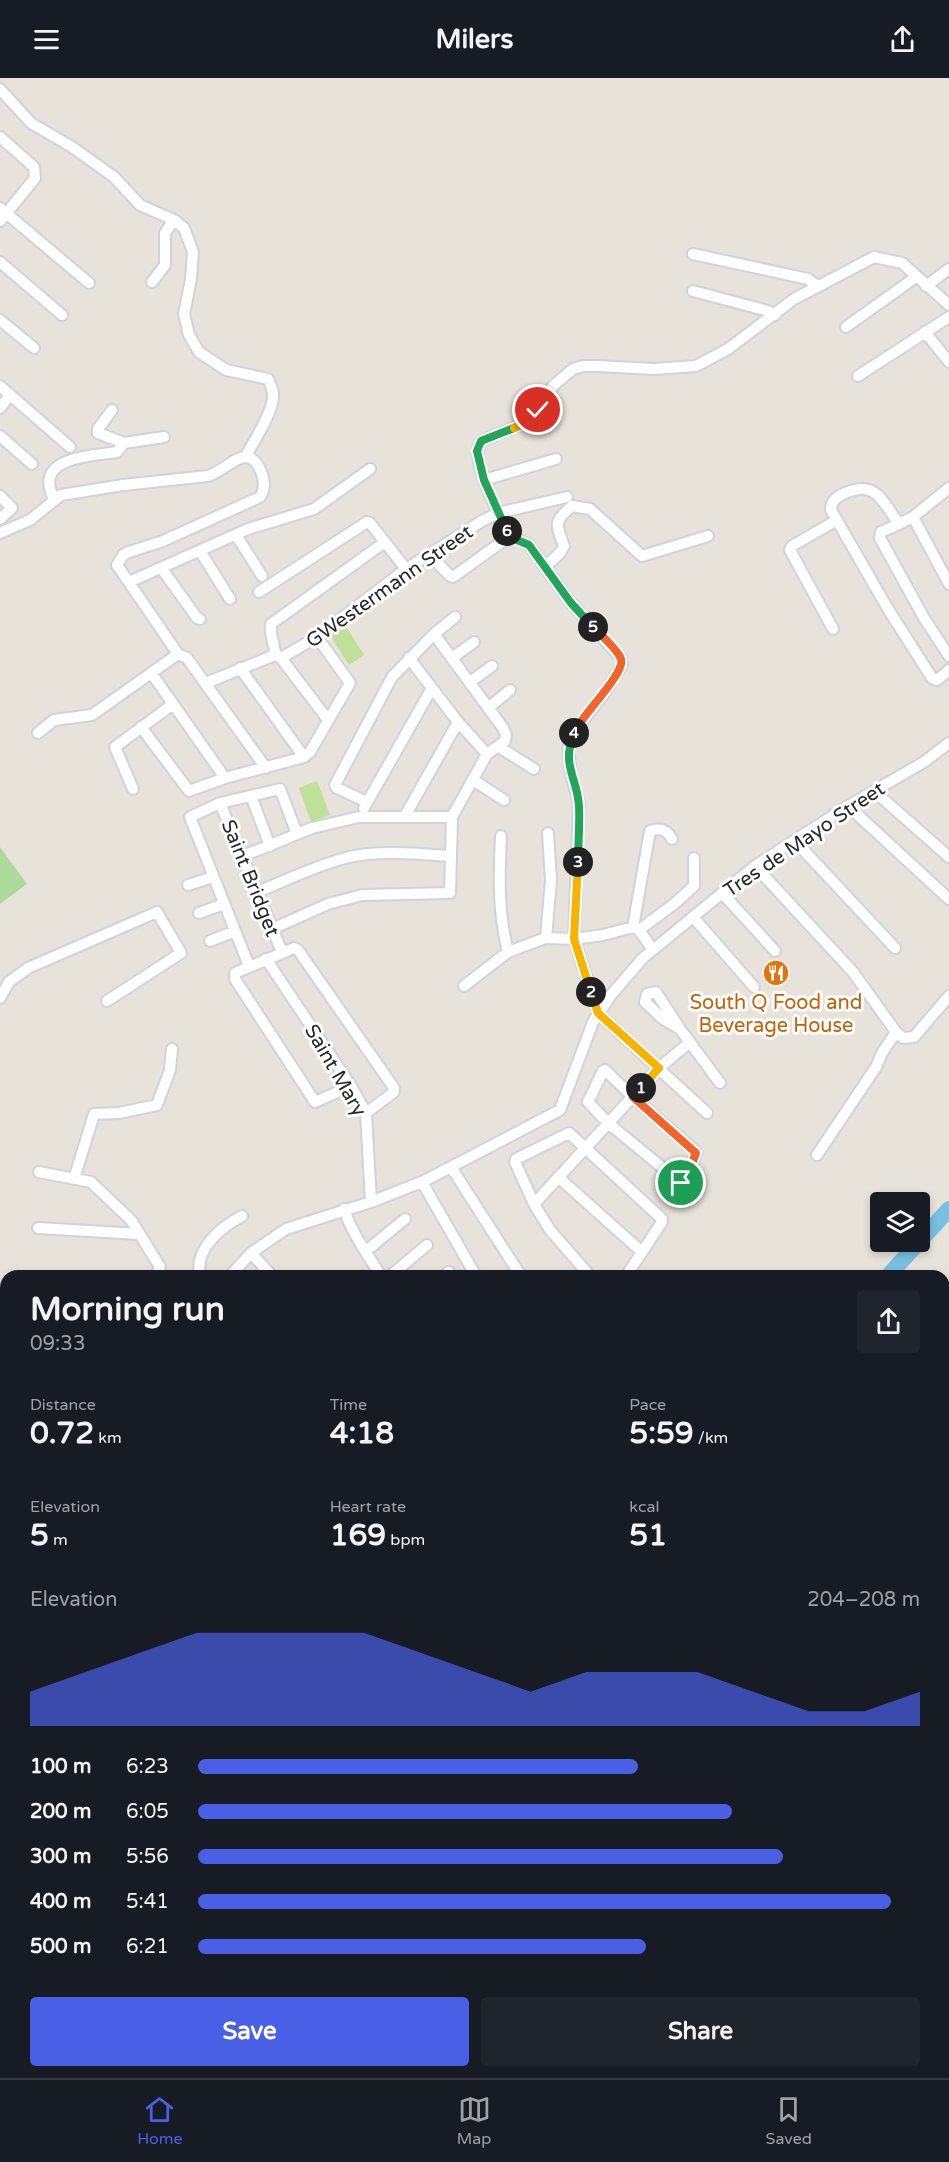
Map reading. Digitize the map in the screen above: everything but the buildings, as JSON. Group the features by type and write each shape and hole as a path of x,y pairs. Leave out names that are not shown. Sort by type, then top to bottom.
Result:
{"street":[{"path":"0,89 31,123 72,147 114,177 140,205 174,220 184,228 193,252 191,279 184,314 189,335 199,352 226,370 268,379 273,391 273,400 246,456"},
{"path":"0,137 34,167 36,173 35,178 2,214 89,284"},
{"path":"152,282 165,265 165,233 174,220"},
{"path":"693,254 808,279 817,286"},
{"path":"707,1113 598,1013 574,939 579,804 568,749 576,729 605,692 622,665 621,658 571,603 529,545 510,537 484,480 477,456 479,444 525,423 538,410 554,385 573,369 583,366 654,369 696,366 728,349 795,299 874,257 902,263 949,305"},
{"path":"0,262 62,315"},
{"path":"926,286 949,269"},
{"path":"846,327 916,277"},
{"path":"693,291 768,311 775,315"},
{"path":"858,376 949,317"},
{"path":"0,320 34,348"},
{"path":"925,332 949,362"},
{"path":"0,386 70,447"},
{"path":"0,408 10,395"},
{"path":"112,410 98,429 98,433 124,443 164,437"},
{"path":"0,436 32,464"},
{"path":"54,499 48,482 55,468 74,458 117,452 124,443"},
{"path":"0,534 30,520 61,495 123,485 208,476 218,473 234,460 246,456 258,463 264,481 263,493 260,497 163,541 123,555 117,565 178,654 188,658 266,768"},
{"path":"484,480 556,459"},
{"path":"129,582 248,529 314,509 370,469"},
{"path":"899,524 879,494 867,488 850,491 835,498 831,504 831,510 888,609 932,678 937,680 949,670"},
{"path":"949,488 913,517 881,532 880,538 924,618 949,656"},
{"path":"0,496 12,508 0,519"},
{"name":"GWestermann Street","path":"206,684 278,656 317,637 406,569 498,513 567,497"},
{"path":"546,566 560,554 564,546 556,527 558,518 572,506 590,509 642,556 708,536"},
{"path":"913,517 949,584"},
{"path":"833,629 790,550 792,546 837,519"},
{"path":"259,592 366,522 370,523 406,569"},
{"path":"236,535 262,576"},
{"path":"429,554 453,577 510,537"},
{"path":"328,720 278,656 270,631 271,624 385,542"},
{"path":"200,551 230,598"},
{"path":"162,568 197,618 200,619"},
{"path":"367,802 335,785 392,677 434,634 455,617"},
{"path":"272,928 328,904 362,895 449,894 451,892 452,817 487,754 505,741 506,735 434,634"},
{"path":"141,728 186,790 190,791 225,778 304,757 310,752 350,683 317,637"},
{"path":"452,658 474,642"},
{"path":"38,733 54,720 92,715 178,654"},
{"path":"409,658 458,722 487,754"},
{"path":"470,682 492,666"},
{"path":"240,669 304,757"},
{"path":"152,674 225,778"},
{"path":"359,817 432,688"},
{"path":"488,708 510,690"},
{"path":"133,789 115,748 173,704"},
{"path":"405,816 458,722"},
{"name":"Tres de Mayo Street","path":"235,1270 251,1253 286,1229 345,1209 370,1197 422,1182 560,1110 580,1054 598,1013 610,995 643,958 755,866 874,790 924,762 949,743"},
{"path":"499,747 534,769"},
{"path":"473,780 504,800"},
{"path":"249,966 190,819 192,815 220,803 278,789 282,790 297,834"},
{"path":"874,790 949,857"},
{"path":"251,796 270,846"},
{"name":"Saint Bridget","path":"220,803 282,952"},
{"path":"848,806 949,899"},
{"path":"243,856 312,828 359,817 452,817"},
{"path":"653,950 636,929 650,831 663,829 669,832 672,839"},
{"path":"546,938 551,880 548,832"},
{"path":"501,836 499,894 502,929 508,952"},
{"path":"795,841 895,948"},
{"path":"257,892 318,867 351,857 398,853 451,856"},
{"path":"464,986 508,952 546,938 574,939 636,929 674,904 694,886 693,858"},
{"path":"755,866 853,972 896,1032 903,1038 914,1038 949,996"},
{"path":"188,885 213,877"},
{"path":"722,893 775,951"},
{"path":"199,913 224,904"},
{"path":"0,998 9,982 28,968 157,912 181,953 107,1001"},
{"path":"693,917 754,987"},
{"path":"210,941 235,931"},
{"path":"351,1086 315,1102 234,978 235,973 282,952 294,948 298,950 394,1088 394,1092 366,1113"},
{"name":"Saint Mary","path":"266,958 351,1086 366,1113 370,1197"},
{"path":"680,1029 720,1083"},
{"path":"817,1155 876,1067 896,1032"},
{"path":"534,1204 659,1068 690,1042"},
{"path":"74,1179 94,1114 119,1113 157,1105 170,1070 172,1049"},
{"path":"606,1070 696,1153 685,1182 681,1183 608,1123 588,1100 603,1071 606,1070"},
{"path":"585,1270 550,1230 534,1204 515,1162 516,1159 569,1133 662,1219 663,1222 630,1270"},
{"path":"451,1167 517,1270"},
{"path":"39,1172 91,1182 131,1220 160,1267 159,1270"},
{"path":"558,1177 642,1252"},
{"path":"422,1182 473,1270"},
{"path":"345,1209 348,1221 377,1270"},
{"path":"199,1270 203,1252 215,1235 242,1216"},
{"path":"366,1251 405,1219"},
{"path":"38,1228 139,1234"},
{"path":"397,1270 427,1245"},
{"path":"251,1253 267,1270"}],"green space":[{"path":"345,625 364,655 349,665 330,635"},
{"path":"317,781 330,815 311,822 299,788"},
{"path":"0,847 27,884 0,904"}],"waterway":[{"path":"893,1270 949,1209"}],"place":[{"name":"South Q Food and Beverage House","path":"776,973"}],"route":[{"path":"538,410 525,423 481,441 477,446 477,456 484,480 510,537 529,545 571,603 621,658 622,665 605,692 576,729 568,749 579,804 574,939 598,1013 659,1068 633,1097 695,1151 685,1182 681,1183"}]}
